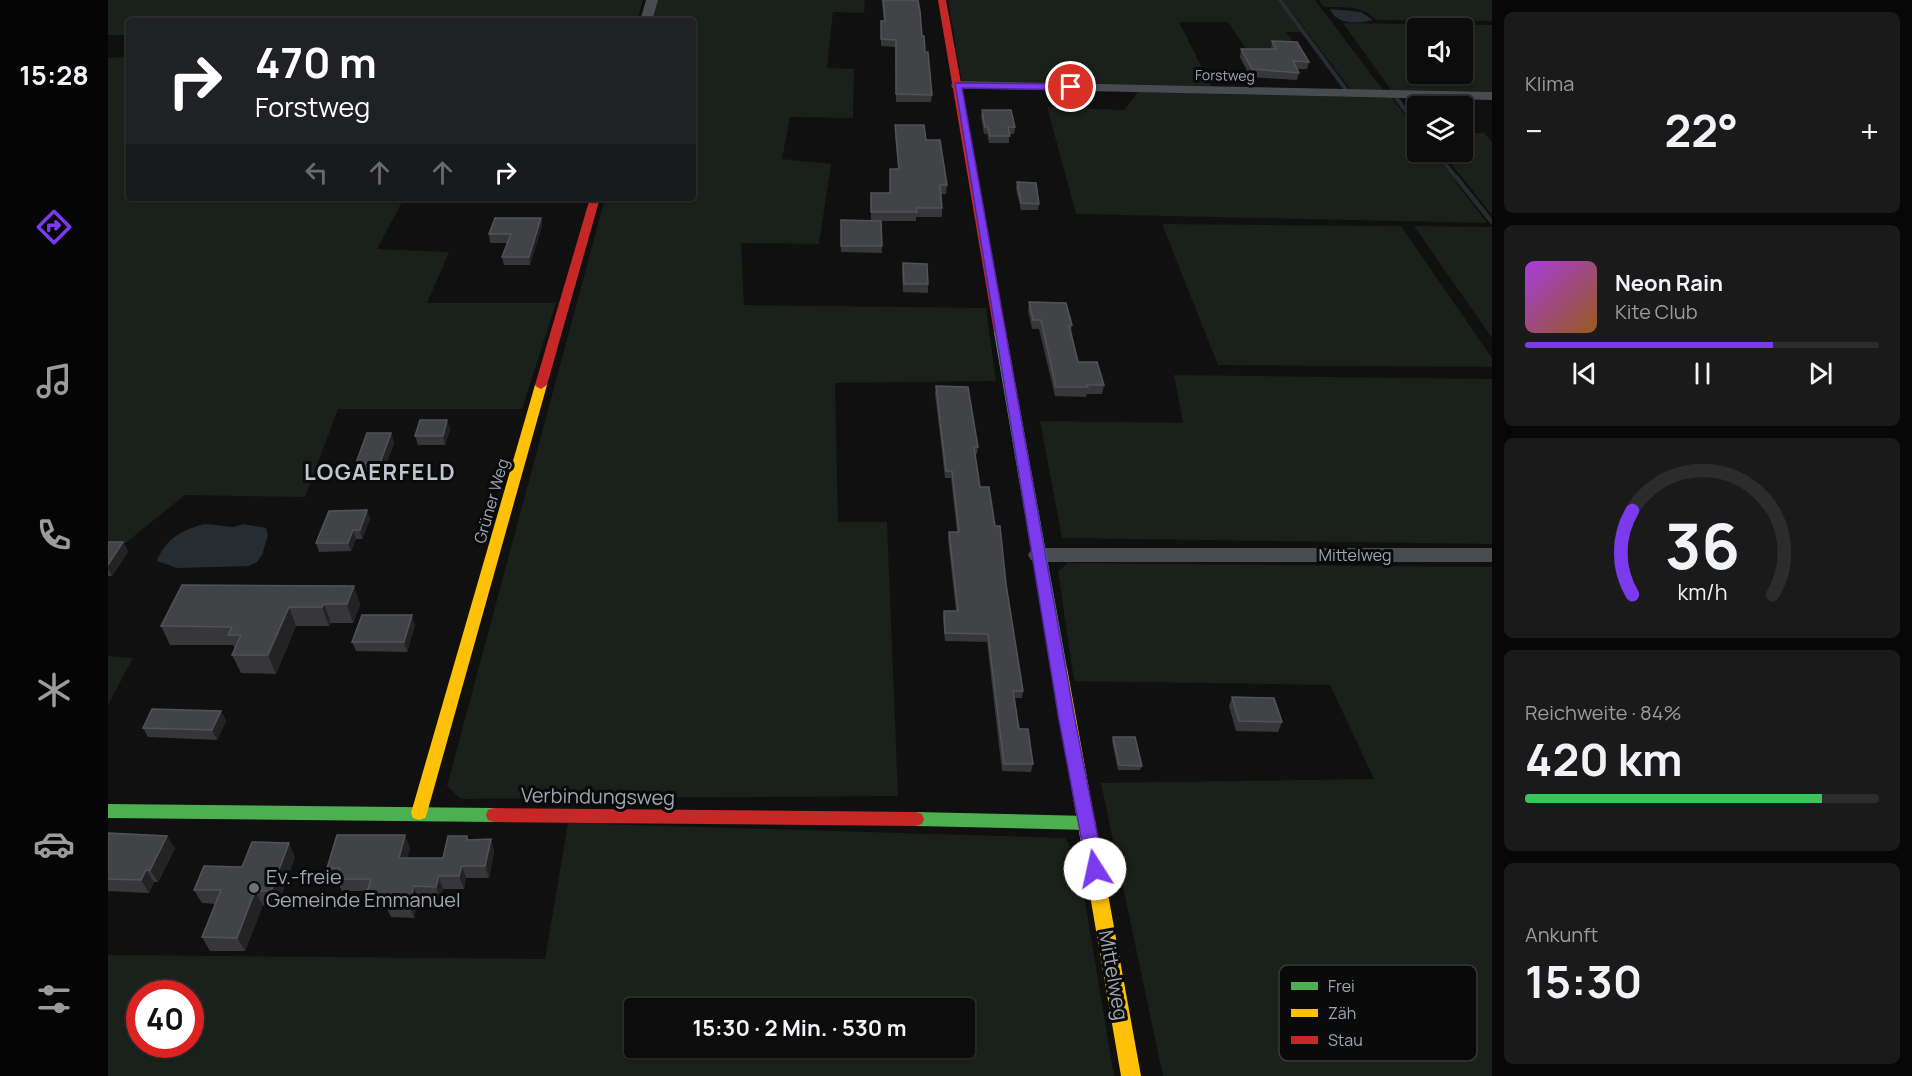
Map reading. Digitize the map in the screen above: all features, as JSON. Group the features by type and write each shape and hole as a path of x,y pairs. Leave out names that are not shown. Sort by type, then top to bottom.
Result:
{"street":[{"path":"647,18 652,0"},
{"name":"Mittelweg","path":"942,0 1131,1076"},
{"name":"Forstweg","path":"957,85 1492,96"},
{"name":"Grüner Weg","path":"419,813 594,201"},
{"name":"Mittelweg","path":"1039,555 1492,555"},
{"name":"Verbindungsweg","path":"108,811 419,813 1088,823"}],"shaded area":[{"path":"108,0 643,0 638,18 126,18 126,35 108,35"},
{"path":"657,0 865,0 864,13 833,12 827,68 854,69 853,118 790,117 782,159 831,164 819,244 741,243 744,305 986,308 996,381 835,383 838,522 887,522 898,796 461,799 447,786 604,201 696,201 696,18 653,18"},
{"path":"948,0 1278,0 1302,32 1286,32 1298,49 1269,48 1271,53 1248,52 1228,22 1179,22 1211,86 962,82"},
{"path":"1283,0 1315,0 1383,90 1351,90"},
{"path":"1319,0 1492,0 1492,21 1473,21 1473,18 1376,20 1359,9 1324,7"},
{"path":"1330,9 1361,12 1373,20 1343,21 1337,18"},
{"path":"1343,23 1407,24 1407,84 1473,84 1473,25 1492,25 1492,92 1391,90"},
{"path":"126,56 126,201 585,201 585,203 402,202 377,249 449,252 427,303 556,303 522,409 338,409 305,497 185,495 123,545 108,545 108,58"},
{"path":"1138,92 1392,98 1407,118 1407,162 1441,162 1487,223 1076,214 1047,107 1124,110"},
{"path":"1473,133 1484,133 1492,142 1492,215 1450,162 1473,162"},
{"path":"1162,224 1401,226 1492,358 1492,367 1218,365"},
{"path":"1414,226 1492,227 1492,338"},
{"path":"1174,375 1492,379 1492,544 1062,538 1040,421 1183,423"},
{"path":"205,524 234,527 243,524 266,528 268,535 262,555 257,562 249,566 177,568 157,561 160,553 176,536"},
{"path":"1068,563 1492,567 1492,1076 1163,1076 1101,783 1374,779 1330,685 1074,681 1058,571"},
{"path":"108,656 133,658 108,705"},
{"path":"568,823 1065,838 1078,859 1114,1076 108,1076 108,955 545,959"}],"building":[{"path":"883,0 918,0 925,52 928,52 932,95 896,94 896,40 881,39 881,21 885,21"},
{"path":"1272,41 1297,42 1309,62 1293,61 1299,73 1252,69 1241,49 1276,49"},
{"path":"982,110 1011,110 1015,127 1008,127 1010,136 990,136 988,127 985,127"},
{"path":"895,125 924,125 926,140 940,140 947,185 940,185 942,208 916,208 917,212 871,212 871,193 890,193 890,169 899,169"},
{"path":"1017,182 1036,183 1039,204 1021,203"},
{"path":"495,218 541,218 529,257 502,257 511,234 489,234"},
{"path":"841,220 881,221 882,246 841,246"},
{"path":"903,263 927,264 928,284 904,284"},
{"path":"1029,302 1066,303 1078,362 1097,362 1104,385 1056,387 1041,320 1033,320"},
{"path":"936,386 968,387 978,447 974,447 980,487 989,487 995,526 1000,526 1006,584 1023,691 1013,691 1019,729 1028,729 1033,764 1004,764 988,634 945,633 944,611 958,611 949,532 959,532 952,471 946,471"},
{"path":"420,420 447,420 443,436 415,436"},
{"path":"367,433 391,433 380,463 356,463"},
{"path":"367,510 360,530 353,530 348,543 316,543 329,511"},
{"path":"108,542 123,542 108,565"},
{"path":"182,585 354,586 347,604 289,607 268,655 232,655 241,635 228,635 232,627 161,626"},
{"path":"362,615 412,615 404,642 352,642"},
{"path":"1232,697 1274,698 1282,722 1239,721"},
{"path":"152,709 221,711 212,730 143,728"},
{"path":"1113,737 1135,737 1142,766 1119,765"},
{"path":"108,833 167,836 150,870 146,870 141,880 108,879"},
{"path":"337,835 405,835 399,858 443,858 448,836 467,836 467,840 491,839 485,866 462,866 459,876 439,876 436,887 414,886 409,905 385,905 388,895 366,895 371,879 337,879 340,868 327,868"},
{"path":"252,842 289,843 271,891 255,891 237,938 202,937 221,890 194,890 204,866 242,867"}],"waterway":[{"path":"1280,0 1347,91"},
{"path":"1390,96 1395,96 1407,113"},
{"path":"1444,162 1457,179"},
{"path":"1456,177 1492,222"}],"traffic: fast":[{"path":"1000,332 1059,668"},
{"path":"108,811 494,815"},
{"path":"916,819 1088,823"}],"traffic: slow":[{"path":"419,813 541,385"},
{"path":"1059,668 1131,1076"}],"traffic: jam":[{"path":"942,0 1000,332"},
{"path":"541,385 594,201"},
{"path":"494,815 916,819"}],"place":[{"name":"Ev.-freie Gemeinde Emmanuel","path":"254,888"}],"district":[{"name":"LOGAERFELD","path":"380,472"}],"route":[{"path":"1071,87 957,85 1095,869"}]}
